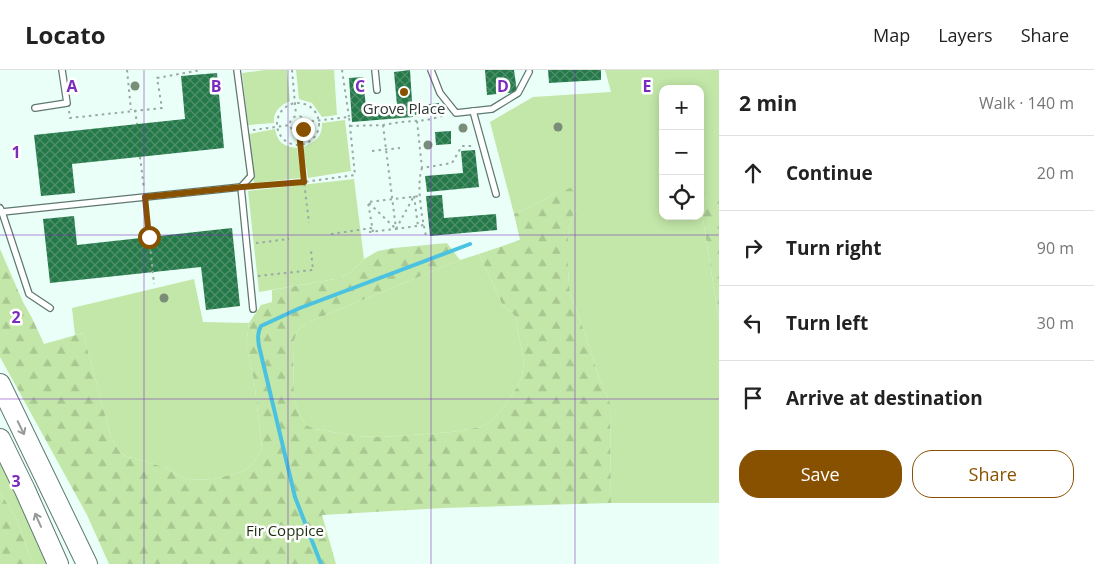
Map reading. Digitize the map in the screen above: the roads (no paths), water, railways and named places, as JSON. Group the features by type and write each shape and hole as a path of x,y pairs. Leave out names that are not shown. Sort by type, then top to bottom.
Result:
{"highway":[{"path":"0,384 87,564"},
{"path":"0,439 58,564"}],"lane":[{"path":"35,108 67,102 62,70"},
{"path":"237,70 251,176 242,187 253,309"},
{"path":"375,70 377,90"},
{"path":"431,70 440,94 456,113 492,109 518,93 529,72"},
{"path":"473,111 496,194"},
{"path":"50,308 29,294 1,210 242,187"}],"waterway":[{"path":"321,564 295,497 259,346 258,336 261,326 300,308 470,244"}],"place":[{"name":"Grove Place","path":"404,92"}],"park label":[{"name":"Fir Coppice","path":"285,531"}]}
